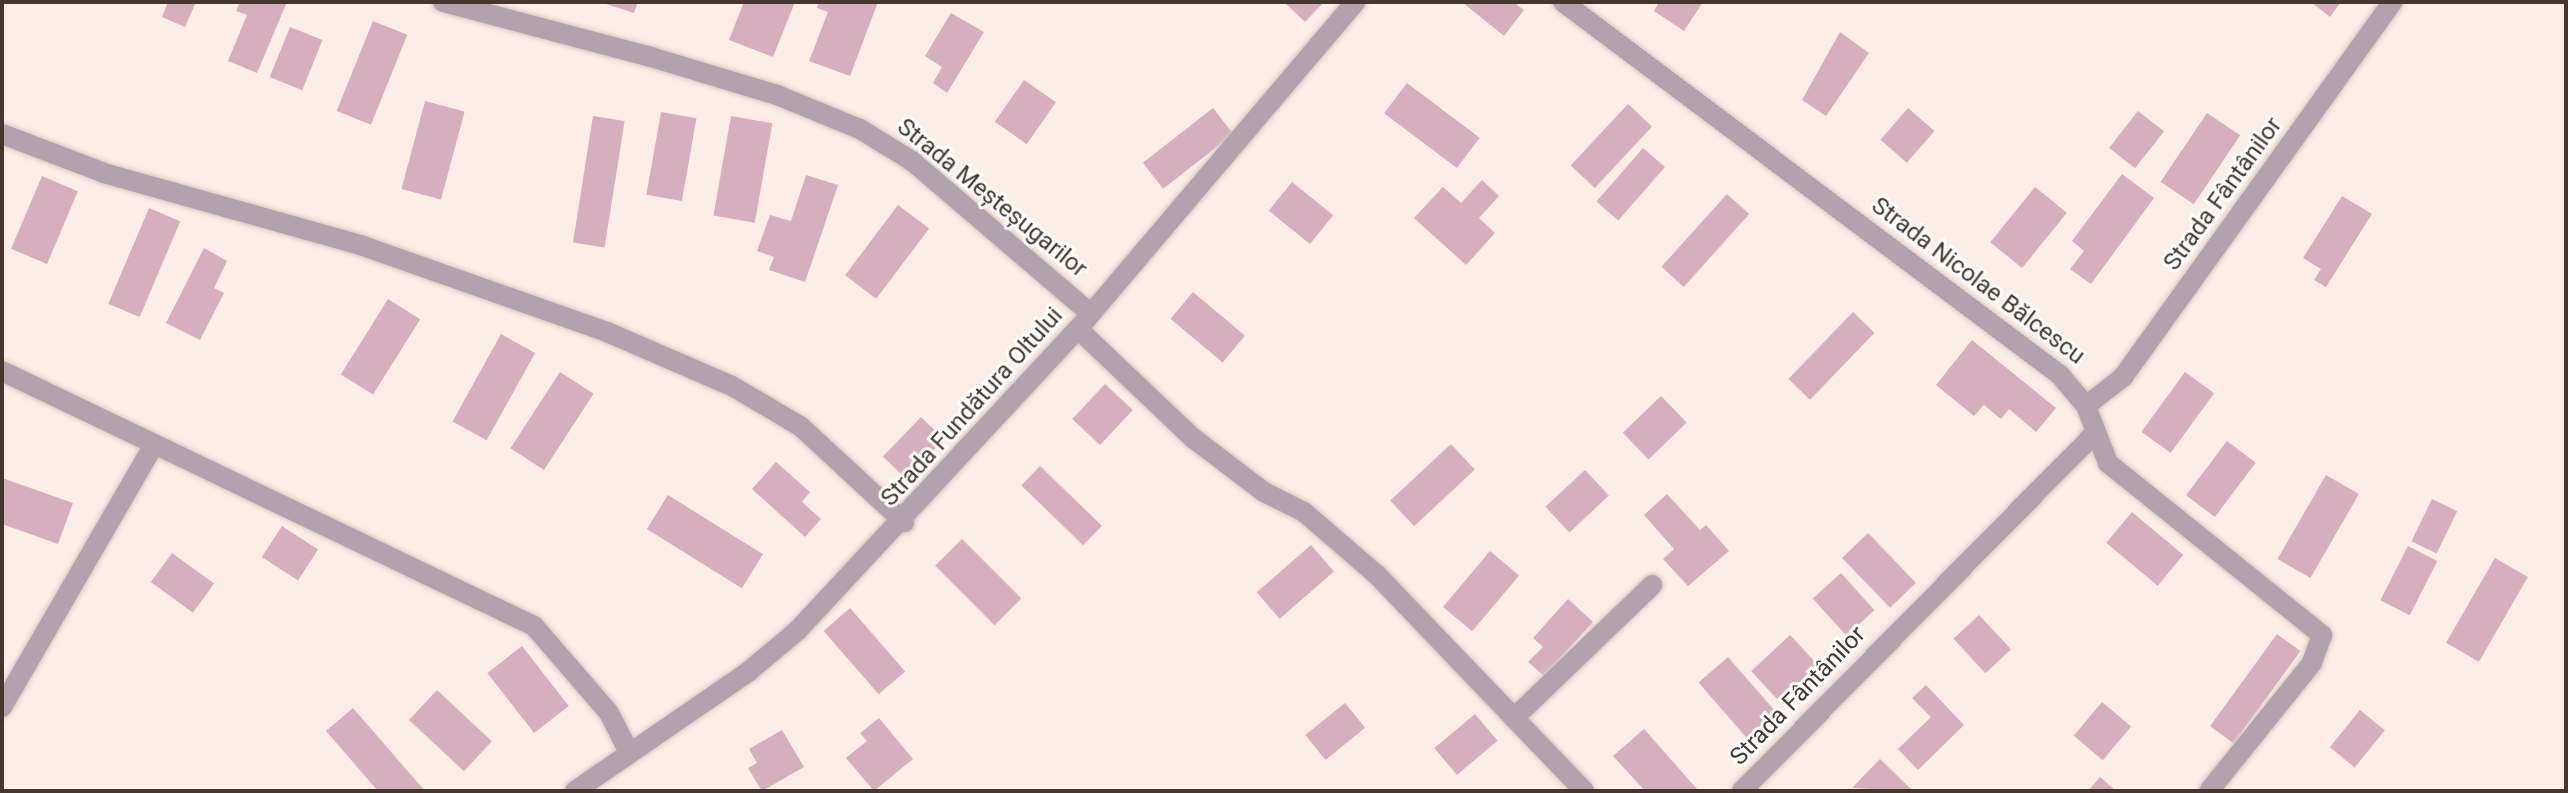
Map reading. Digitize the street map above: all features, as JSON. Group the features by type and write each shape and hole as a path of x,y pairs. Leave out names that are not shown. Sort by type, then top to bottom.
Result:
{"street":[{"name":"Strada Meșteșugarilor","path":"443,2 693,69 777,95 860,129 912,161 1085,321 1193,438 1264,492 1304,512 1377,575 1584,791"},
{"name":"Strada Fundătura Oltului","path":"585,788 629,752 748,672 797,631 904,522 1085,321 1355,2"},
{"name":"Strada Nicolae Bălcescu","path":"1563,2 2060,375 2086,406 2094,434 2108,463 2322,635 2312,663 2209,791"},
{"name":"Strada Fântânilor","path":"2086,406 2123,377 2392,2"},
{"path":"2,134 104,173 363,246 607,332 732,386 800,426 904,522"},
{"path":"2,371 153,447 534,626 609,713 629,752"},
{"name":"Strada Fântânilor","path":"1742,791 2094,434"},
{"path":"2,707 153,447"},
{"path":"1514,718 1652,585"}],"building":[{"path":"168,2 196,2 185,27 162,17"},
{"path":"240,2 287,2 257,73 228,61 247,15 236,11"},
{"path":"600,2 638,2 634,13"},
{"path":"744,2 795,2 773,57 729,40"},
{"path":"819,2 878,2 850,76 809,61 828,12 817,8"},
{"path":"1284,2 1324,2 1305,22"},
{"path":"1462,2 1513,2 1524,10 1504,36"},
{"path":"1659,2 1703,2 1684,31 1654,11"},
{"path":"2311,2 2341,2 2330,17"},
{"path":"951,13 984,32 947,93 933,83 942,67 925,56"},
{"path":"373,21 407,35 371,125 337,111"},
{"path":"290,27 322,40 302,90 270,77"},
{"path":"1840,32 1869,53 1826,116 1802,100"},
{"path":"1024,80 1056,102 1027,144 995,122"},
{"path":"1407,83 1480,138 1457,168 1384,113"},
{"path":"425,101 465,112 441,200 401,189"},
{"path":"1628,104 1652,127 1595,188 1571,165"},
{"path":"1213,108 1233,134 1163,189 1143,163"},
{"path":"1908,108 1934,131 1907,163 1880,140"},
{"path":"2138,111 2164,131 2135,168 2109,148"},
{"path":"661,112 696,118 682,201 646,195"},
{"path":"2207,113 2240,135 2194,204 2161,182"},
{"path":"593,116 625,121 605,247 573,242"},
{"path":"731,116 772,123 755,223 713,215"},
{"path":"1643,148 1665,167 1618,221 1596,202"},
{"path":"2122,174 2154,198 2091,284 2070,269 2084,251 2072,241"},
{"path":"806,175 838,185 805,282 769,270 774,257 757,251 770,215 791,221"},
{"path":"42,176 78,191 47,264 11,249"},
{"path":"1482,180 1499,196 1479,218 1495,233 1466,265 1414,218 1443,187 1461,203"},
{"path":"1292,182 1333,215 1310,244 1269,211"},
{"path":"2035,187 2067,213 2022,268 1990,242"},
{"path":"1727,194 1749,214 1684,287 1661,267"},
{"path":"2342,196 2372,214 2326,287 2314,280 2321,269 2303,258"},
{"path":"898,205 929,228 876,299 845,275"},
{"path":"149,208 180,221 140,317 108,304"},
{"path":"204,248 227,261 214,288 224,293 200,340 166,323"},
{"path":"1193,292 1245,336 1223,363 1171,319"},
{"path":"388,299 420,319 373,395 341,374"},
{"path":"1853,312 1875,333 1810,400 1788,379"},
{"path":"501,334 535,353 487,440 453,421"},
{"path":"1972,340 2056,408 2036,432 2009,409 2001,419 1984,405 1974,416 1936,385"},
{"path":"560,372 594,394 544,470 510,448"},
{"path":"2185,372 2214,393 2171,453 2142,432"},
{"path":"1105,384 1133,410 1100,445 1072,419"},
{"path":"1661,396 1687,423 1649,459 1623,433"},
{"path":"921,417 944,439 906,479 883,457"},
{"path":"2227,441 2256,463 2215,517 2186,495"},
{"path":"1451,444 1475,470 1414,526 1390,501"},
{"path":"776,462 810,492 802,502 821,519 805,537 752,489"},
{"path":"1040,466 1102,526 1083,545 1021,485"},
{"path":"1585,470 1609,496 1569,532 1546,507"},
{"path":"2326,475 2359,494 2310,578 2278,559"},
{"path":"2,478 73,503 58,544 2,524"},
{"path":"1667,494 1700,530 1706,525 1729,551 1688,586 1663,559 1674,549 1644,515"},
{"path":"668,495 763,554 742,588 647,529"},
{"path":"2432,499 2457,511 2437,554 2411,541"},
{"path":"2132,512 2183,555 2158,586 2106,543"},
{"path":"282,526 318,549 298,580 262,557"},
{"path":"1868,533 1916,583 1890,608 1842,558"},
{"path":"962,539 1021,598 995,625 935,566"},
{"path":"1311,545 1334,571 1280,619 1257,592"},
{"path":"2408,546 2437,561 2410,615 2380,600"},
{"path":"1490,551 1519,575 1472,631 1443,607"},
{"path":"172,553 214,584 193,613 151,582"},
{"path":"2495,558 2528,577 2479,662 2446,643"},
{"path":"1841,573 1874,610 1846,636 1813,598"},
{"path":"1568,599 1593,622 1544,676 1528,662 1543,647 1533,638"},
{"path":"850,608 905,671 879,694 824,631"},
{"path":"1979,615 2011,649 1985,673 1953,639"},
{"path":"2277,634 2300,651 2233,743 2210,726"},
{"path":"1790,635 1818,665 1779,701 1751,671"},
{"path":"522,646 569,706 534,733 487,673"},
{"path":"1728,657 1776,712 1746,738 1699,683"},
{"path":"1926,685 1964,725 1918,770 1898,749 1931,717 1912,698"},
{"path":"437,690 492,741 464,771 409,720"},
{"path":"2102,702 2131,726 2103,760 2074,736"},
{"path":"1345,703 1365,728 1326,760 1305,735"},
{"path":"353,708 425,791 378,791 326,731"},
{"path":"2360,710 2385,730 2355,767 2330,747"},
{"path":"1475,714 1497,741 1457,775 1434,748"},
{"path":"879,718 913,759 874,791 846,758 867,741 860,733"},
{"path":"1644,729 1697,789 1695,791 1645,791 1613,756"},
{"path":"782,730 804,767 762,791 748,768 757,763 749,749"},
{"path":"1880,759 1913,791 1852,788"},
{"path":"2100,777 2116,791 2088,791"}]}
